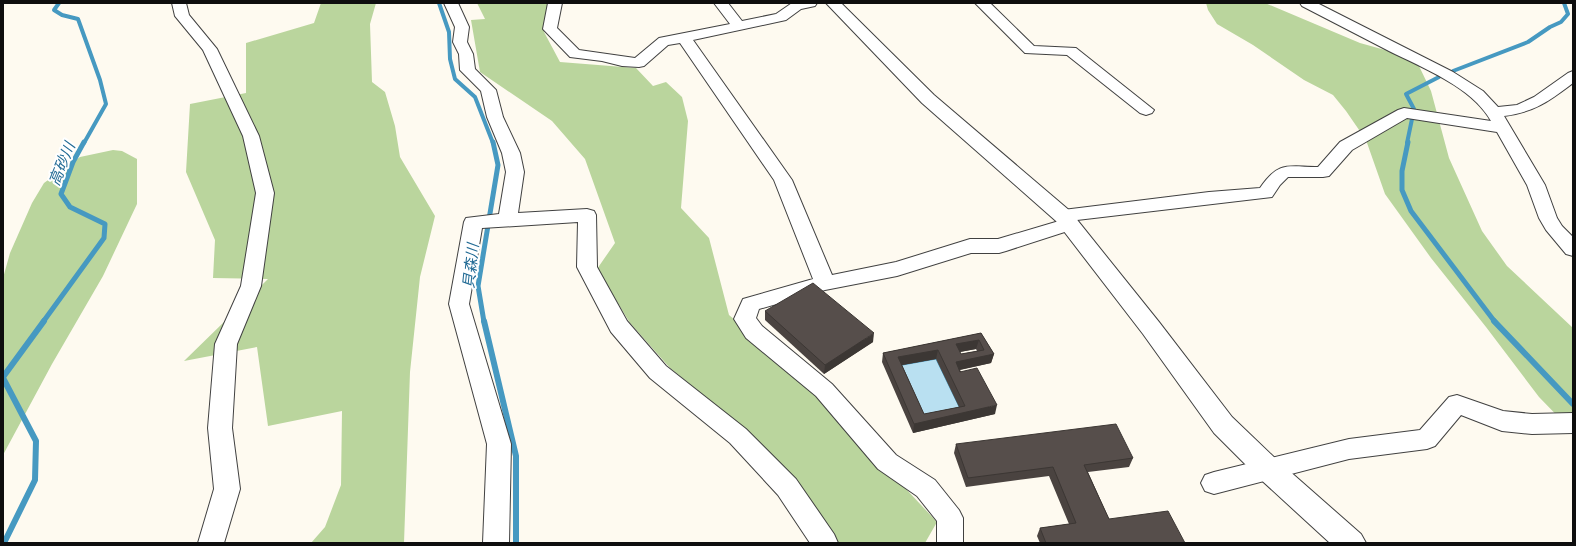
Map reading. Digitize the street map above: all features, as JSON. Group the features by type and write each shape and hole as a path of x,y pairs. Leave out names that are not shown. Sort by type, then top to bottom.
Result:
{"street":[{"path":"179,3 182,16 210,49 251,136 265,193 251,286 226,344 220,428 227,489 211,543"},
{"path":"451,3 462,27 460,42 466,54 468,70 488,90 495,117 510,153 515,172 496,220"},
{"path":"555,3 550,30 575,54 602,56 622,62 640,63 664,41 781,17 796,6 810,3"},
{"path":"721,3 739,26"},
{"path":"833,3 928,99 1067,220 1151,328 1223,425 1268,469 1351,543"},
{"path":"982,3 1030,50 1072,51 1146,110"},
{"path":"1307,3 1448,74 1477,94 1494,112 1504,128 1536,185 1548,218 1555,230 1573,249"},
{"path":"684,38 783,180 825,283"},
{"path":"1494,112 1520,109 1540,100 1565,88 1573,76"},
{"path":"950,543 950,518 926,488 887,462 824,390 754,332 745,319 750,304 825,283 897,269 970,246 999,246 1067,220 1209,198 1266,193 1274,181 1284,172 1322,172 1346,146 1404,113 1504,128"},
{"path":"496,543 499,444 459,304 473,222 587,215 587,267 619,326 658,372 738,436 787,487 825,543"},
{"path":"1214,483 1349,449 1427,439 1457,404 1502,421 1532,424 1573,423"}],"green space":[{"path":"321,3 376,3 370,24 372,82 385,92 395,126 400,157 435,216 420,277 410,372 404,543 311,543 325,527 341,485 342,411 268,426 257,347 184,361 268,279 213,278 215,240 186,172 190,104 246,93 246,43 314,23"},
{"path":"477,3 549,3 544,32 560,62 636,68 653,86 666,82 682,97 688,121 681,208 709,238 729,315 779,357 937,522 925,543 836,543 745,429 670,368 630,323 597,269 615,243 585,159 552,121 480,72 471,20 485,19"},
{"path":"1206,3 1265,3 1360,43 1403,55 1419,66 1431,91 1449,158 1482,231 1507,266 1573,328 1573,432 1539,397 1431,258 1385,194 1366,140 1333,95 1304,80 1253,45 1217,24 1208,10"},
{"path":"113,150 122,151 137,159 137,204 103,276 52,364 3,455 3,278 10,253 32,203 44,183 80,157"}],"water":[{"path":"936,359 963,415 922,423 897,366"}],"building":[{"path":"813,283 874,333 825,365 765,311"},
{"path":"981,333 994,354 956,362 960,372 977,368 997,405 914,424 883,353","holes":["979,340 984,350 961,354 956,344","938,350 965,406 924,414 898,357"]},
{"path":"1116,424 1133,458 1084,465 1109,519 1168,511 1185,543 1046,543 1040,528 1076,523 1053,467 968,478 956,444"}],"waterway":[{"name":"高砂川","path":"59,3 54,10 62,15 78,19 100,80 106,104 84,143"},
{"name":"貝森川","path":"439,3 449,32 450,59 455,79 475,97 493,143"},
{"path":"1453,71 1528,42 1550,27 1561,22 1568,14 1564,3"},
{"path":"1414,109 1406,94 1439,77"},
{"path":"1407,143 1412,119"},
{"name":"高砂川","path":"43,322 104,238 105,224 70,207 61,194 73,162 84,142"},
{"name":"貝森川","path":"484,322 478,286 498,165 493,142"},
{"path":"1408,142 1402,171 1402,190 1411,211 1495,322"},
{"name":"高砂川","path":"3,377 44,321"},
{"name":"貝森川","path":"484,321 516,456 516,543"},
{"path":"1494,321 1573,404"},
{"name":"高砂川","path":"3,378 36,441 35,480 4,543"}]}
